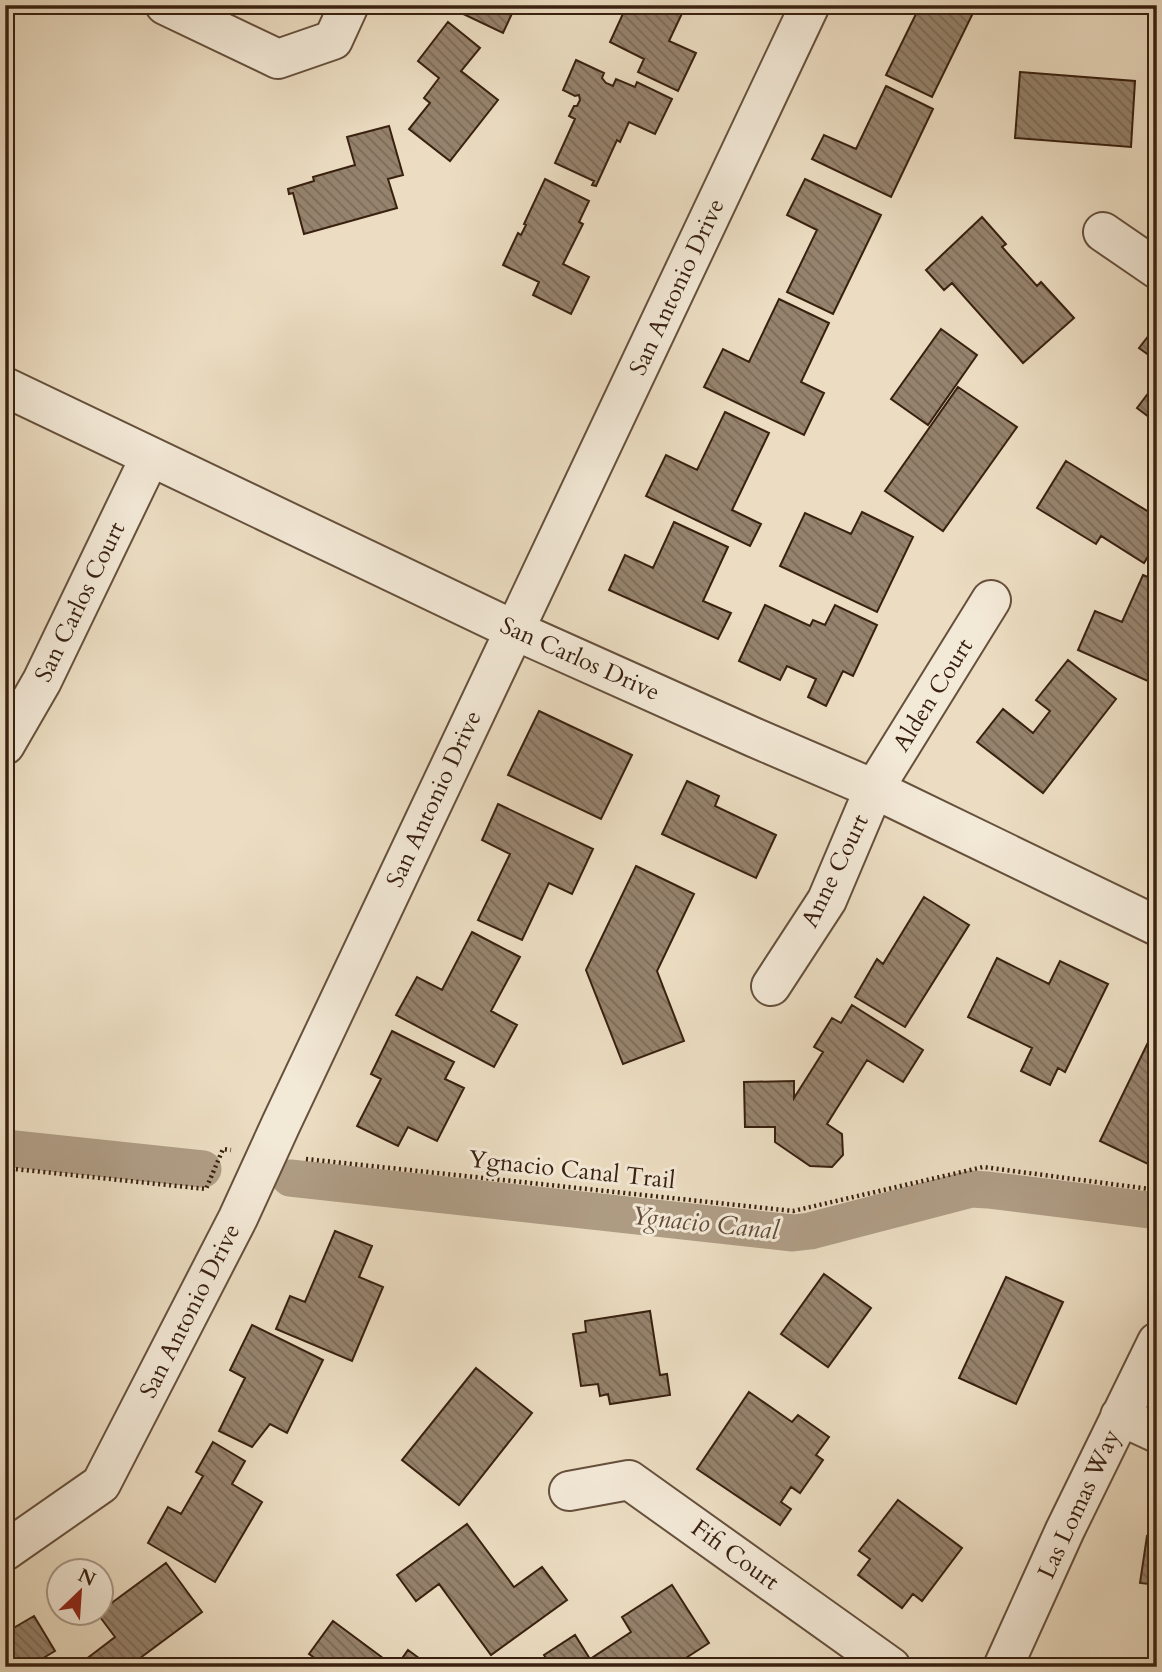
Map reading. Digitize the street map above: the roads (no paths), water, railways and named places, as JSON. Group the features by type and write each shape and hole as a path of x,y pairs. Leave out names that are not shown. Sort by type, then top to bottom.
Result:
{"street":[{"path":"164,5 278,59 332,40 349,5"},
{"name":"San Antonio Drive","path":"5,1551 102,1484 238,1219 810,5"},
{"path":"1103,232 1157,269"},
{"name":"San Carlos Drive","path":"5,387 514,630 874,789 1157,926"},
{"name":"San Carlos Court","path":"5,745 42,681 150,457"},
{"name":"Alden Court","path":"874,789 991,600"},
{"name":"Anne Court","path":"771,986 827,900 874,789"},
{"name":"Las Lomas Way","path":"1003,1667 1065,1530 1157,1342"},
{"path":"1120,1416 1157,1433"},
{"name":"Fifi Court","path":"569,1491 629,1480 891,1667"}],"waterway":[{"name":"Ygnacio Canal","path":"5,1148 203,1169"},
{"name":"Ygnacio Canal","path":"290,1178 793,1233 810,1231 971,1189 1157,1211"}]}
